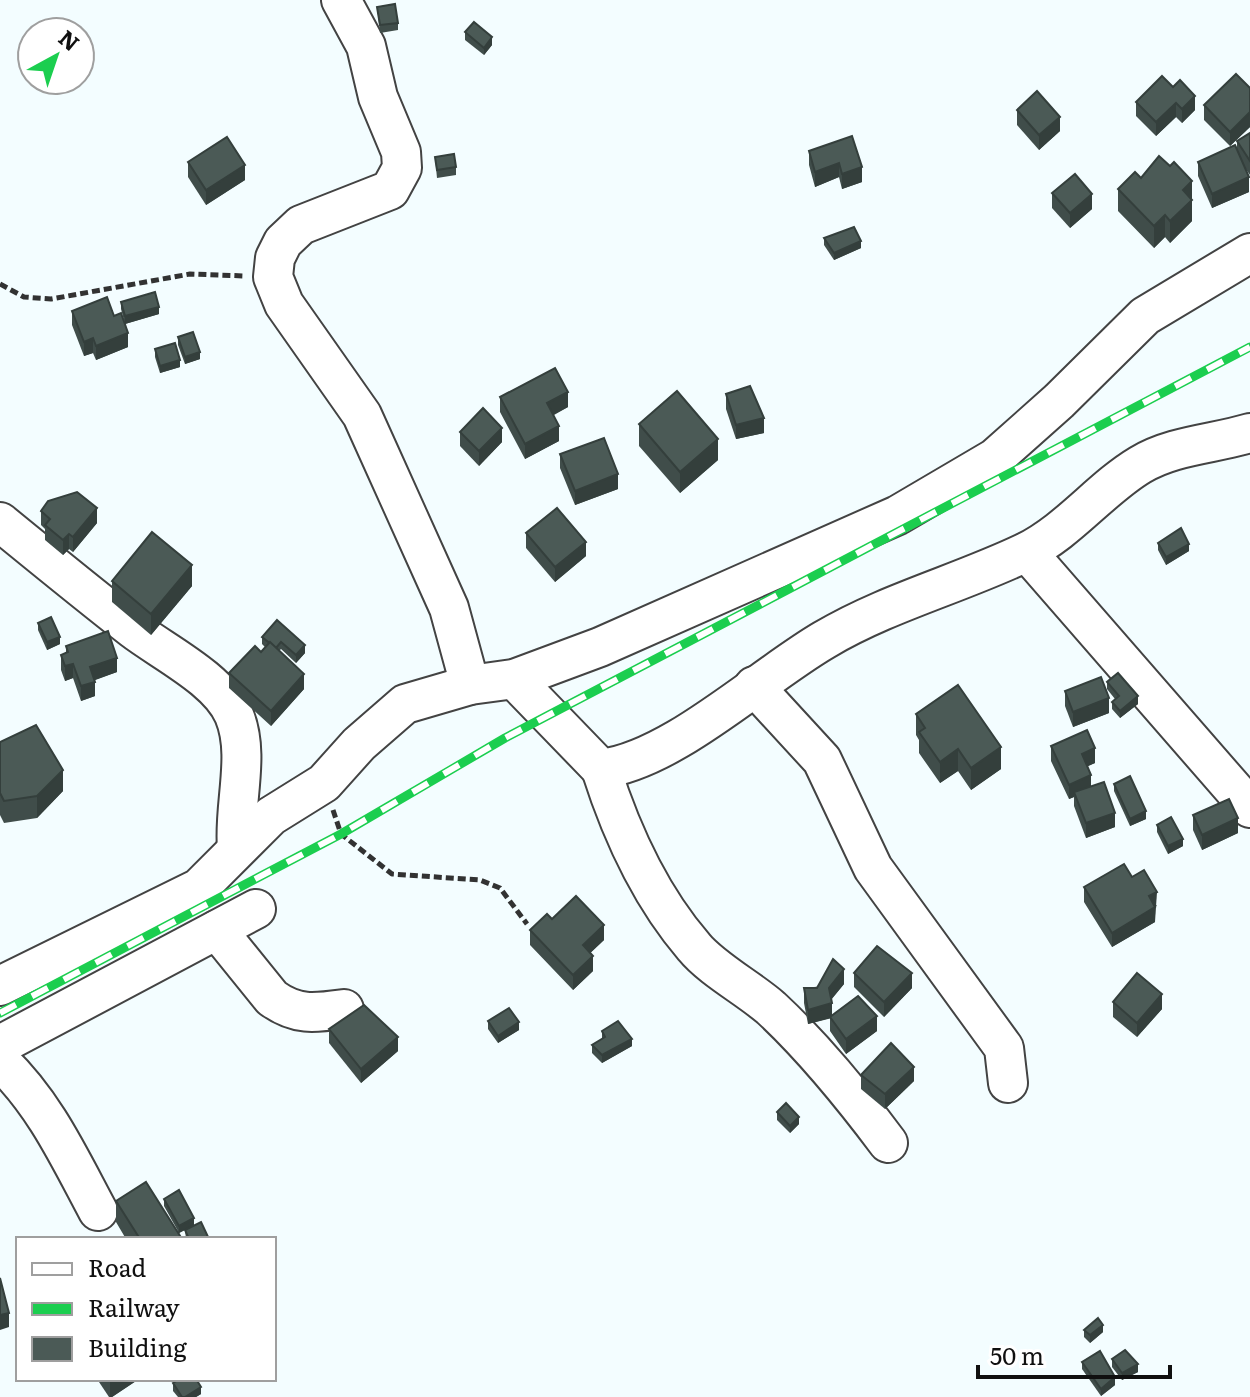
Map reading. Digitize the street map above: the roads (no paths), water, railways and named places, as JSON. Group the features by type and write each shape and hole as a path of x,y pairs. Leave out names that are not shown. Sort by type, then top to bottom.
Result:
{"street":[{"path":"341,0 366,46 378,97 401,152 402,168 390,190 301,225 283,242 275,258 273,277 284,304 362,415 449,608 470,685"},
{"path":"0,986 199,888 271,816 324,783 359,744 405,704 470,685 514,679 679,614 783,563 898,515 995,458 1059,401 1145,316 1250,253"},
{"path":"601,769 626,766 696,726 828,637 1027,552 1095,504 1140,465 1188,445 1250,433"},
{"path":"0,522 136,631 191,669 234,714 241,745 234,819 237,848"},
{"path":"1027,552 1250,808"},
{"path":"514,679 601,769 621,831 662,902 696,950 734,977 794,1031 845,1087 888,1143"},
{"path":"754,686 822,760 873,868 1004,1048 1008,1083"},
{"path":"0,1045 256,909"},
{"path":"217,930 272,998 283,1006 304,1014 344,1009"},
{"path":"0,1061 32,1094 50,1121 98,1211"}],"railway":[{"path":"0,1013 341,834 505,738 1250,347"}]}
